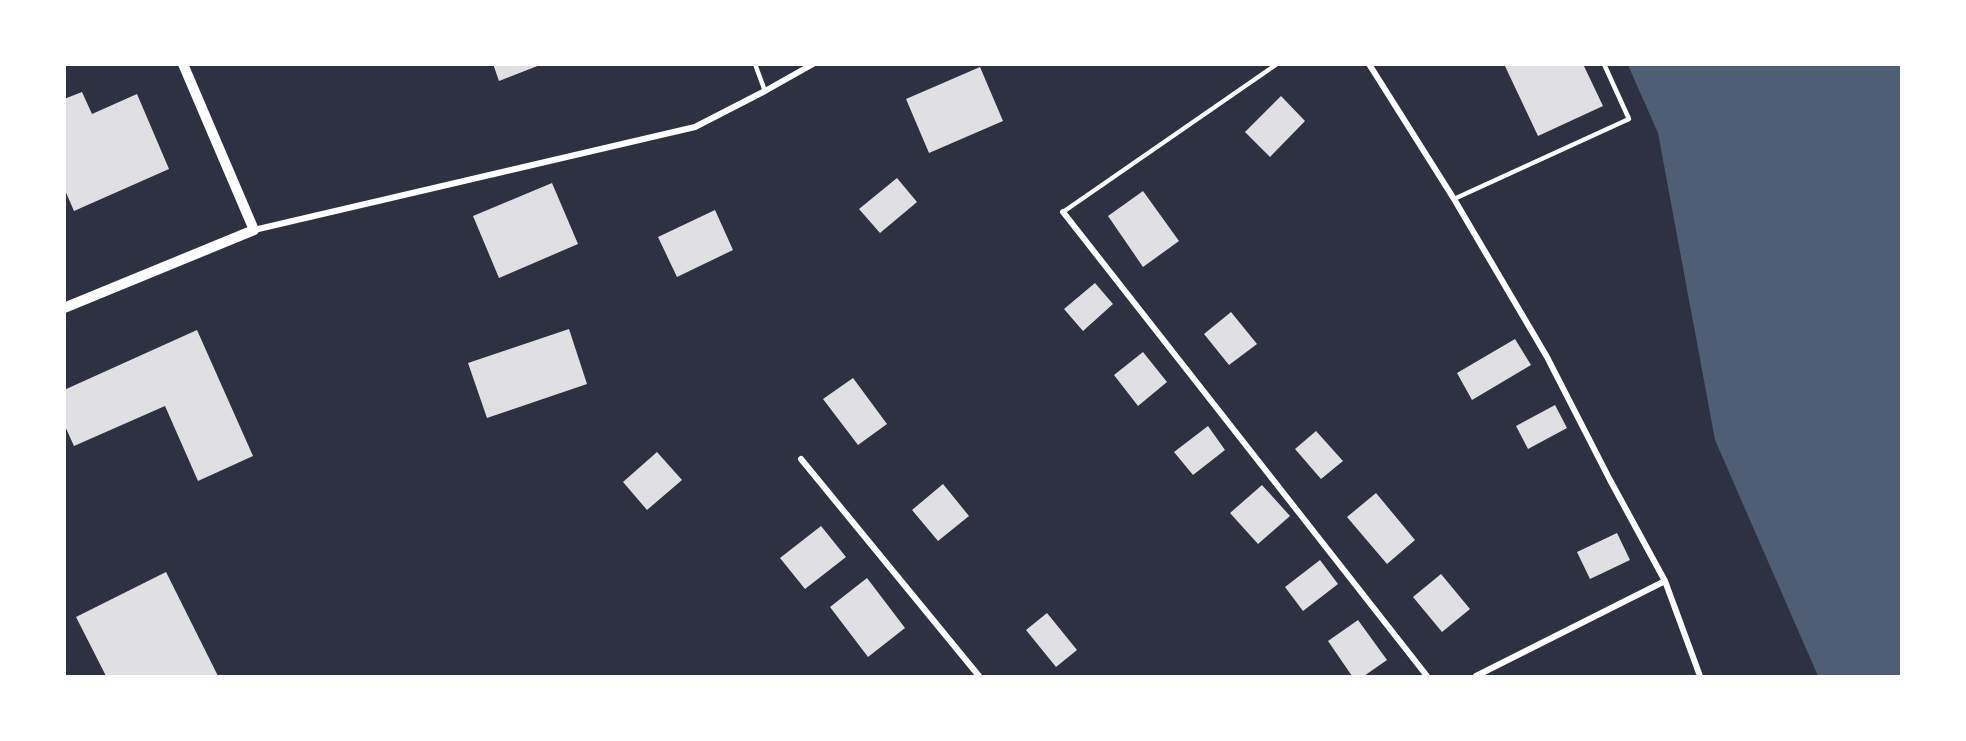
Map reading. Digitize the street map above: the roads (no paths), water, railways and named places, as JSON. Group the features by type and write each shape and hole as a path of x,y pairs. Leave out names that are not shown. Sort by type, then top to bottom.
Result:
{"street":[{"path":"183,64 254,230"},
{"path":"64,308 254,230 695,127 813,64"},
{"path":"1369,64 1454,199 1547,357 1665,581 1700,676"},
{"path":"1063,212 1427,676"},
{"path":"801,459 979,676"},
{"path":"1476,676 1665,581"}],"lane":[{"path":"755,64 765,91"},
{"path":"1063,212 1276,64"},
{"path":"1454,199 1629,119 1604,64"}],"water":[{"path":"1628,65 1901,65 1901,676 1818,676 1715,440 1658,133"}]}
